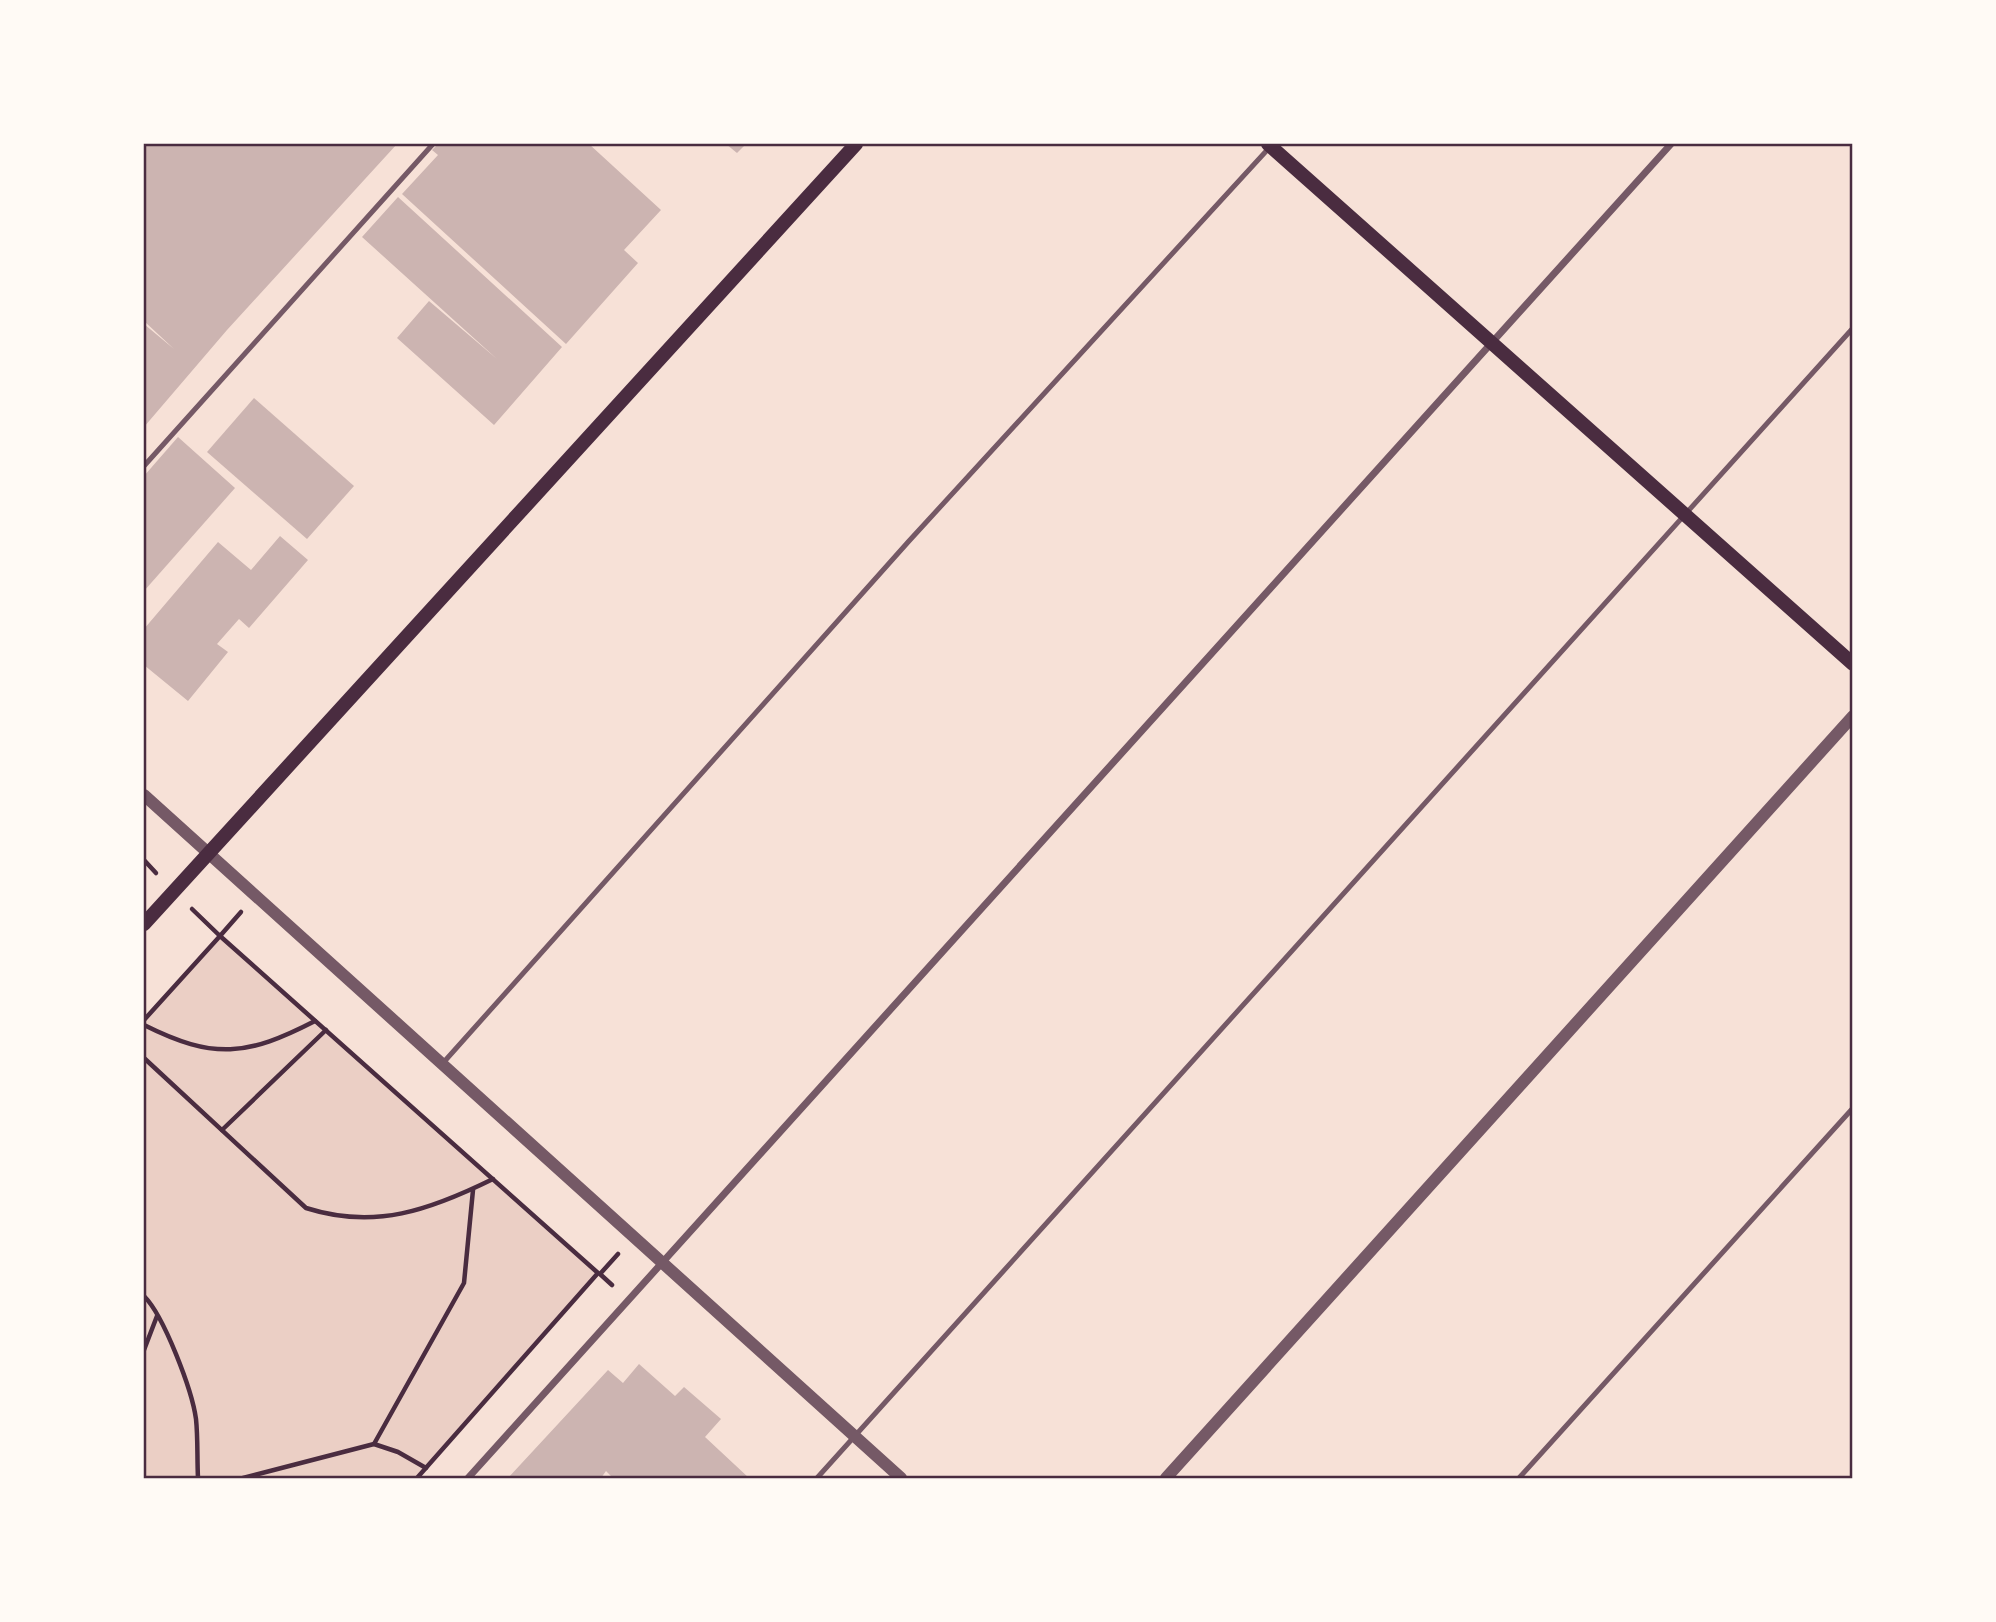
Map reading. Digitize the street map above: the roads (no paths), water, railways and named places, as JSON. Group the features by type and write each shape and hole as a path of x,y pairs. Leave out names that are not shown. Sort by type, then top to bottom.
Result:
{"main road":[{"path":"144,924 856,144"},
{"path":"1271,144 1853,664"}],"street":[{"path":"468,1479 1671,144"},
{"path":"1166,1479 1853,716"},
{"path":"144,795 901,1479"}],"lane":[{"path":"144,466 433,144"},
{"path":"441,1065 900,551 1271,144"},
{"path":"817,1479 1853,328"},
{"path":"1519,1479 1853,1108"}]}
